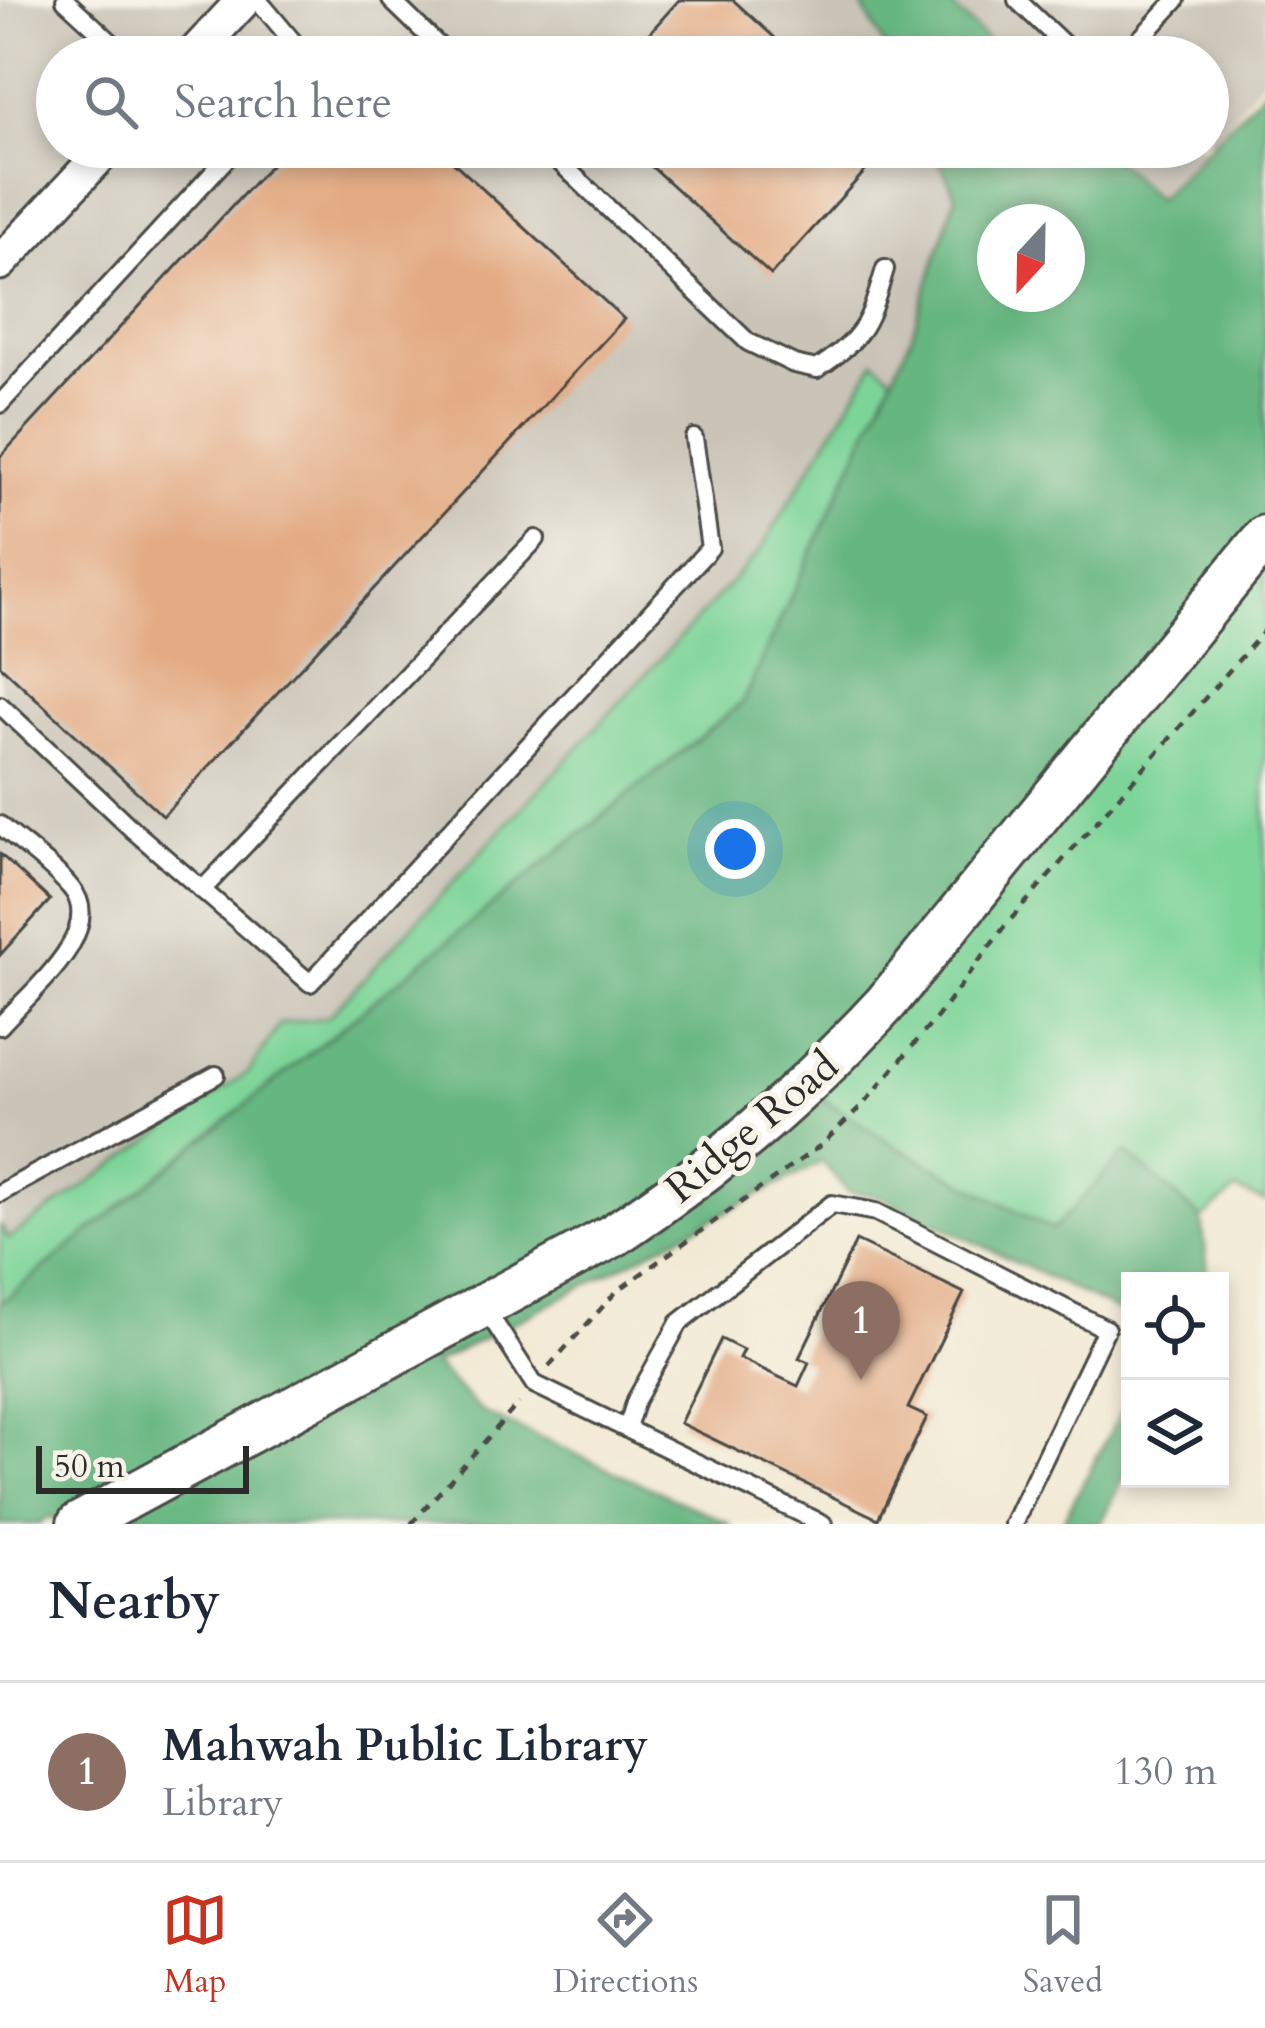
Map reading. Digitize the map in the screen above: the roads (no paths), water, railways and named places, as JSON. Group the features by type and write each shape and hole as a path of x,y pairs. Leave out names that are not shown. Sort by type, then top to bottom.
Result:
{"street":[{"path":"211,36 244,0"},
{"path":"0,263 88,168"},
{"name":"Ridge Road","path":"79,1524 614,1235 697,1180 818,1076 886,1004 1265,537"}],"lane":[{"path":"65,0 104,36"},
{"path":"258,0 288,36"},
{"path":"391,0 428,36"},
{"path":"1017,0 1055,36"},
{"path":"1143,36 1176,0"},
{"path":"0,404 218,168"},
{"path":"566,168 748,342 794,364 817,369 850,347 872,313 885,269"},
{"path":"0,705 310,983 710,548 694,438"},
{"path":"202,890 536,539"},
{"path":"0,825 74,891 83,910 82,928 71,947 0,1026"},
{"path":"0,1193 216,1076"},
{"path":"627,1428 636,1400 679,1323 832,1204 876,1212 1106,1329 1013,1524"},
{"path":"484,1307 534,1384 823,1524"}],"place":[{"name":"Mahwah Public Library","path":"861,1380"}]}
